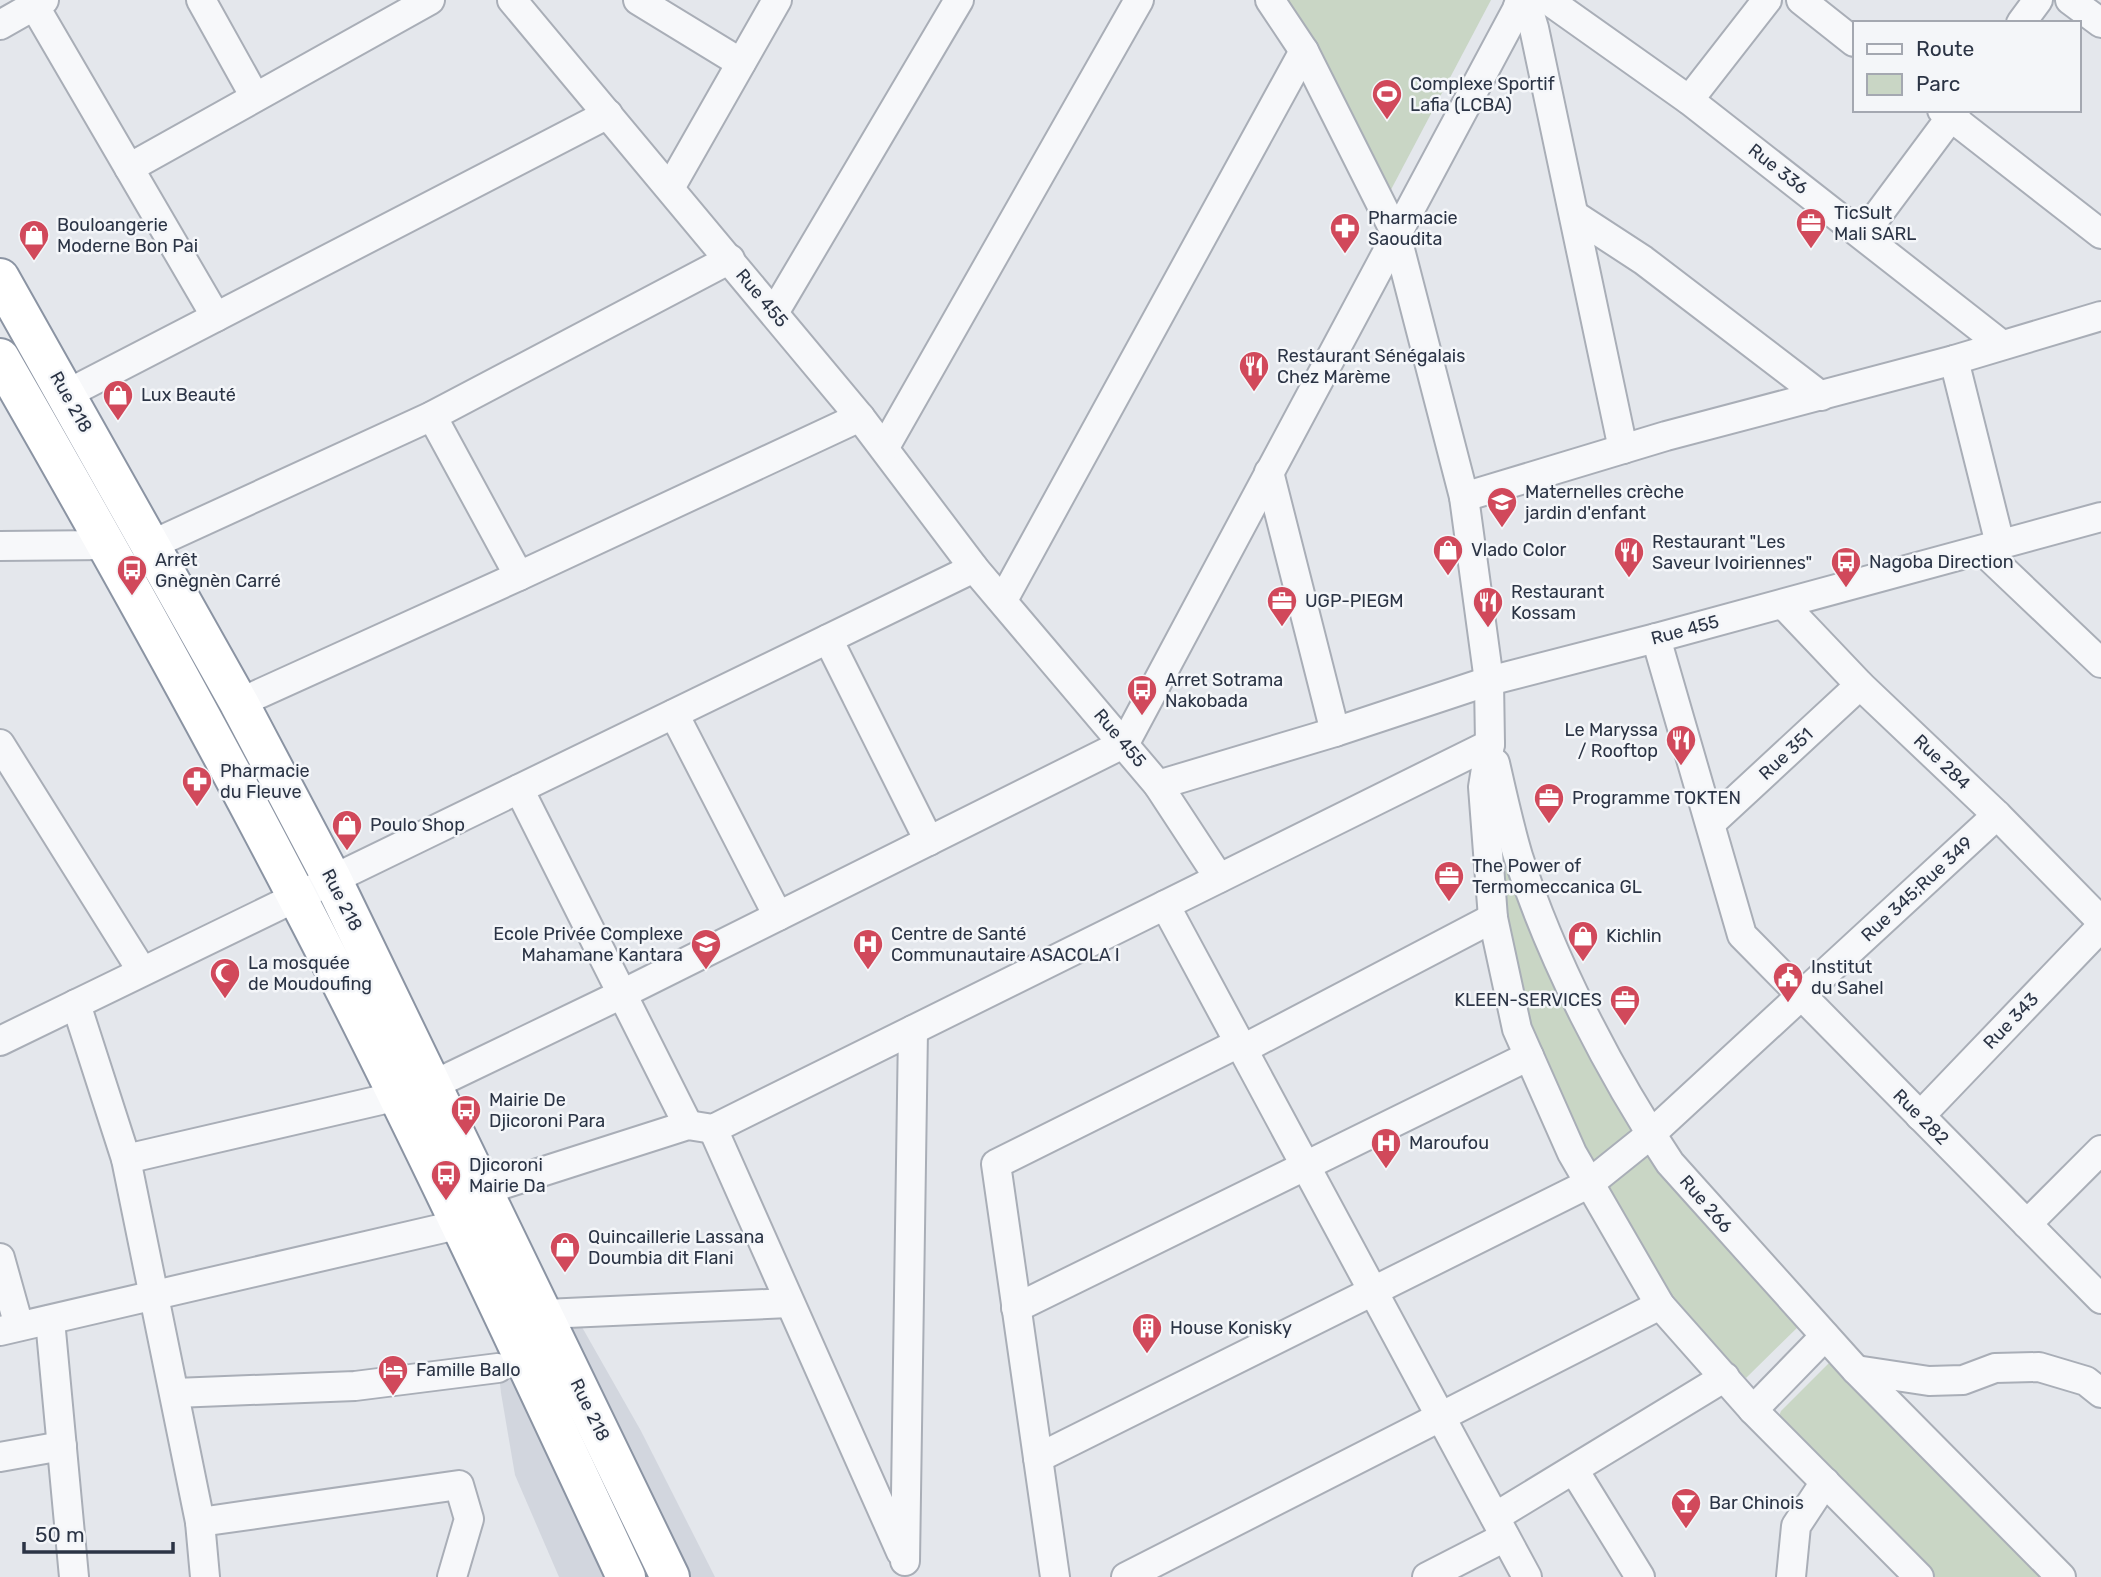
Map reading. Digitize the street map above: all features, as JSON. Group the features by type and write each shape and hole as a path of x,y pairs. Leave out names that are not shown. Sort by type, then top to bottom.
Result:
{"highway":[{"name":"Rue 218","path":"0,278 239,704 332,879 485,1190 670,1577"},
{"path":"0,357 107,545 297,897 461,1224 626,1577"}],"street":[{"path":"201,0 255,97"},
{"path":"129,168 430,0"},
{"name":"Rue 455","path":"512,0 885,447 974,568 1158,785 1335,732 1489,681 2101,517"},
{"path":"638,0 741,63"},
{"path":"670,188 777,0"},
{"path":"774,313 959,0"},
{"path":"885,447 1139,0"},
{"name":"Rue 266","path":"1270,0 1304,51 1396,234 1464,497 1489,681 1490,744 1483,787 1493,918 1517,1029 1572,1153 1660,1305 1753,1410 1919,1577"},
{"name":"Rue 336","path":"1548,0 1689,100 2003,345"},
{"path":"1689,100 1767,0"},
{"path":"1801,0 1853,41"},
{"path":"2022,21 2038,0"},
{"path":"2070,0 2101,23"},
{"path":"0,24 36,2 216,317"},
{"path":"433,1085 622,994 1125,743 1520,3 1531,18 1534,28 1623,449"},
{"path":"1003,600 1304,51"},
{"path":"1863,235 1949,113 2101,234"},
{"path":"67,394 608,114"},
{"path":"1574,215 1643,260 1821,396"},
{"path":"151,545 432,416 730,260"},
{"path":"1464,497 1623,449 1954,360 2101,316"},
{"path":"0,357 33,335"},
{"path":"1954,360 1991,547 2101,663"},
{"path":"432,416 519,576"},
{"path":"239,704 860,417"},
{"path":"1269,472 1335,732"},
{"path":"0,546 107,545"},
{"path":"1,1039 974,568"},
{"name":"Rue 284","path":"1783,604 1860,685 1997,815 2101,921"},
{"path":"1656,638 1711,823"},
{"path":"828,639 929,841"},
{"name":"Rue 351","path":"1711,823 1860,685"},
{"path":"674,714 778,916"},
{"path":"0,744 142,971"},
{"path":"485,1190 701,1127 913,1030 1490,744"},
{"name":"Rue 266","path":"1490,744 1518,856 1557,959 1651,1134 1670,1163 1856,1370 2061,1577"},
{"path":"1158,785 1219,878"},
{"path":"519,789 622,994 701,1127 789,1304 906,1569"},
{"name":"Rue 345;Rue 349","path":"1038,1458 1590,1183 1651,1134 1997,815"},
{"name":"Rue 282","path":"1711,823 1742,935 2101,1299"},
{"path":"1165,905 1527,1577"},
{"path":"1055,1577 996,1164 1241,1046 1493,918"},
{"name":"Rue 343","path":"1920,1116 2101,926"},
{"path":"76,1004 126,1159 200,1522 205,1577"},
{"path":"906,1569 913,1030"},
{"path":"1016,1308 1529,1056"},
{"path":"126,1159 398,1097"},
{"path":"2027,1224 2101,1150"},
{"path":"0,1258 10,1329 461,1224"},
{"path":"545,1314 789,1304"},
{"path":"1126,1577 1660,1305"},
{"path":"50,1320 74,1577"},
{"path":"1753,1410 1825,1336"},
{"path":"1856,1370 1929,1381 1963,1380 1995,1368 2039,1367 2086,1381 2101,1393"},
{"path":"175,1393 355,1386 498,1368"},
{"path":"1427,1577 1500,1527 1574,1470 1725,1377"},
{"path":"0,1457 62,1446"},
{"path":"1574,1470 1640,1577"},
{"path":"1791,1577 1796,1526 1825,1482"},
{"path":"200,1522 459,1485 469,1520 452,1577"}],"shaded area":[{"path":"574,1313 641,1431 715,1577 559,1577 515,1475 495,1338"}],"green space":[{"name":"Complexe Sportif Lafia (LCBA)","path":"1283,0 1491,0 1385,201"},
{"path":"1496,794 1576,1006 1801,1324 1746,1378 1682,1309 1648,1265 1594,1174 1528,1028 1511,969"},
{"path":"1833,1359 2053,1577 1935,1577 1876,1520 1779,1416"}],"place":[{"name":"Complexe Sportif Lafia (LCBA)","path":"1387,121"},
{"name":"TicSult Mali SARL","path":"1811,250"},
{"name":"Pharmacie Saoudita","path":"1345,255"},
{"name":"Bouloangerie Moderne Bon Pai","path":"34,262"},
{"name":"Restaurant Sénégalais Chez Marème","path":"1254,393"},
{"name":"Lux Beauté","path":"118,422"},
{"name":"Maternelles crèche jardin d'enfant","path":"1502,529"},
{"name":"Vlado Color","path":"1448,577"},
{"name":"Restaurant \"Les Saveur Ivoiriennes\"","path":"1629,579"},
{"name":"Nagoba Direction","path":"1846,589"},
{"name":"Arrêt Gnègnèn Carré","path":"132,597"},
{"name":"UGP-PIEGM","path":"1282,628"},
{"name":"Restaurant Kossam","path":"1488,629"},
{"name":"Arret Sotrama Nakobada","path":"1142,717"},
{"name":"Le Maryssa / Rooftop","path":"1681,767"},
{"name":"Pharmacie du Fleuve","path":"197,808"},
{"name":"Programme TOKTEN","path":"1549,825"},
{"name":"Poulo Shop","path":"347,852"},
{"name":"The Power of Termomeccanica GL","path":"1449,903"},
{"name":"Kichlin","path":"1583,963"},
{"name":"Ecole Privée Complexe Mahamane Kantara","path":"706,971"},
{"name":"Centre de Santé Communautaire ASACOLA I","path":"868,971"},
{"name":"La mosquée de Moudoufing","path":"225,1000"},
{"name":"Institut du Sahel","path":"1788,1004"},
{"name":"KLEEN-SERVICES","path":"1625,1027"},
{"name":"Mairie De Djicoroni Para","path":"466,1137"},
{"name":"Maroufou","path":"1386,1170"},
{"name":"Djicoroni Mairie Da","path":"446,1202"},
{"name":"Quincaillerie Lassana Doumbia dit Flani","path":"565,1274"},
{"name":"House Konisky","path":"1147,1355"},
{"name":"Famille Ballo","path":"393,1397"},
{"name":"Bar Chinois","path":"1686,1530"}]}
